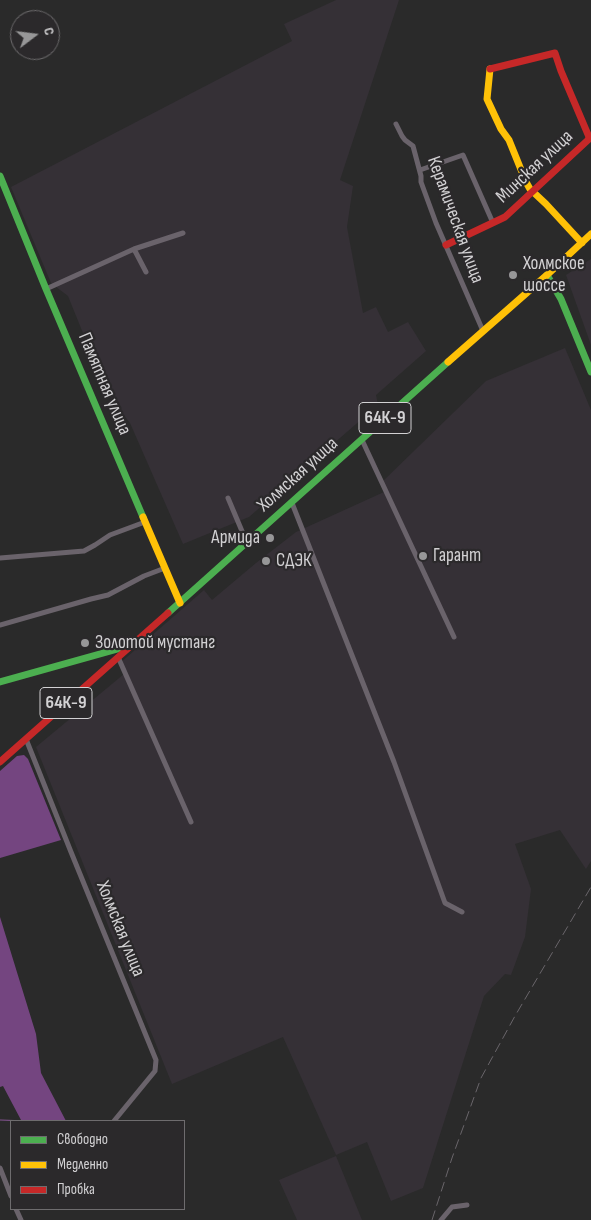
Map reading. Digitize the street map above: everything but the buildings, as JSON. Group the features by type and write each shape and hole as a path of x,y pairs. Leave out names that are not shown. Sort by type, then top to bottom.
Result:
{"street":[{"name":"Минская улица","path":"446,245 505,217 533,192 588,140 589,137 561,71 556,53 490,69 486,99 515,154 526,182 533,192"},
{"name":"Керамическая улица","path":"396,124 404,140 413,146 422,176 421,182 482,331"},
{"path":"420,170 463,155 493,223"},
{"name":"Памятная улица","path":"0,176 46,289 180,603"},
{"path":"533,192 582,243"},
{"path":"46,289 134,249 183,233"},
{"name":"Холмская улица","path":"0,762 248,543 591,234"},
{"path":"134,249 146,272"},
{"path":"547,275 560,299 591,372"},
{"path":"362,440 454,637"},
{"path":"228,498 248,543"},
{"path":"292,503 394,762 446,903 462,912"},
{"path":"0,558 84,551 110,536 145,522"},
{"path":"0,625 108,595 144,576 165,568"},
{"path":"0,682 132,645"},
{"path":"118,658 191,822"},
{"name":"Холмская улица","path":"26,739 156,1060 155,1071 115,1120"},
{"path":"0,1169 10,1194"},
{"path":"441,1220 452,1207 467,1205"}],"shaded area":[{"path":"336,0 399,0 340,180 353,186 347,227 363,313 376,307 388,332 408,322 426,351 376,395 378,405 249,517 183,544 130,423 108,395 68,296 51,283 11,187 292,41 284,24"},
{"path":"591,259 591,345 566,275"},
{"path":"565,348 591,410 591,861 586,869 560,830 515,844 531,889 525,937 511,975 505,974 484,996 423,1188 391,1201 367,1142 336,1155 283,1037 172,1084 36,747 124,674 120,663 204,590 212,600 296,532 384,492 381,483 486,381"},
{"path":"24,755 28,759 61,840 0,858 0,771 17,756"},
{"path":"0,917 36,1034 41,1073 65,1120 21,1120 3,1086 0,1087"},
{"path":"336,1156 362,1220 297,1220 279,1180"}],"waterway":[{"path":"0,1120 10,1120"}],"railway":[{"path":"432,1220 481,1078 591,887"}],"traffic: fast":[{"path":"0,176 143,517"},
{"path":"547,275 561,299 591,372"},
{"path":"168,613 448,362"},
{"path":"0,682 132,645"}],"traffic: slow":[{"path":"490,69 487,99 501,129 509,140 526,182 530,189 582,243"},
{"path":"448,362 591,234"},
{"path":"143,517 180,603"}],"traffic: jam":[{"path":"446,245 505,217 589,137 555,53 490,69"},
{"path":"0,762 168,613"}],"place":[{"name":"Холмское шоссе","path":"513,275"},
{"name":"Армида","path":"270,538"},
{"name":"Гарант","path":"423,556"},
{"name":"СДЭК","path":"266,561"},
{"name":"Золотой мустанг","path":"85,643"}]}
